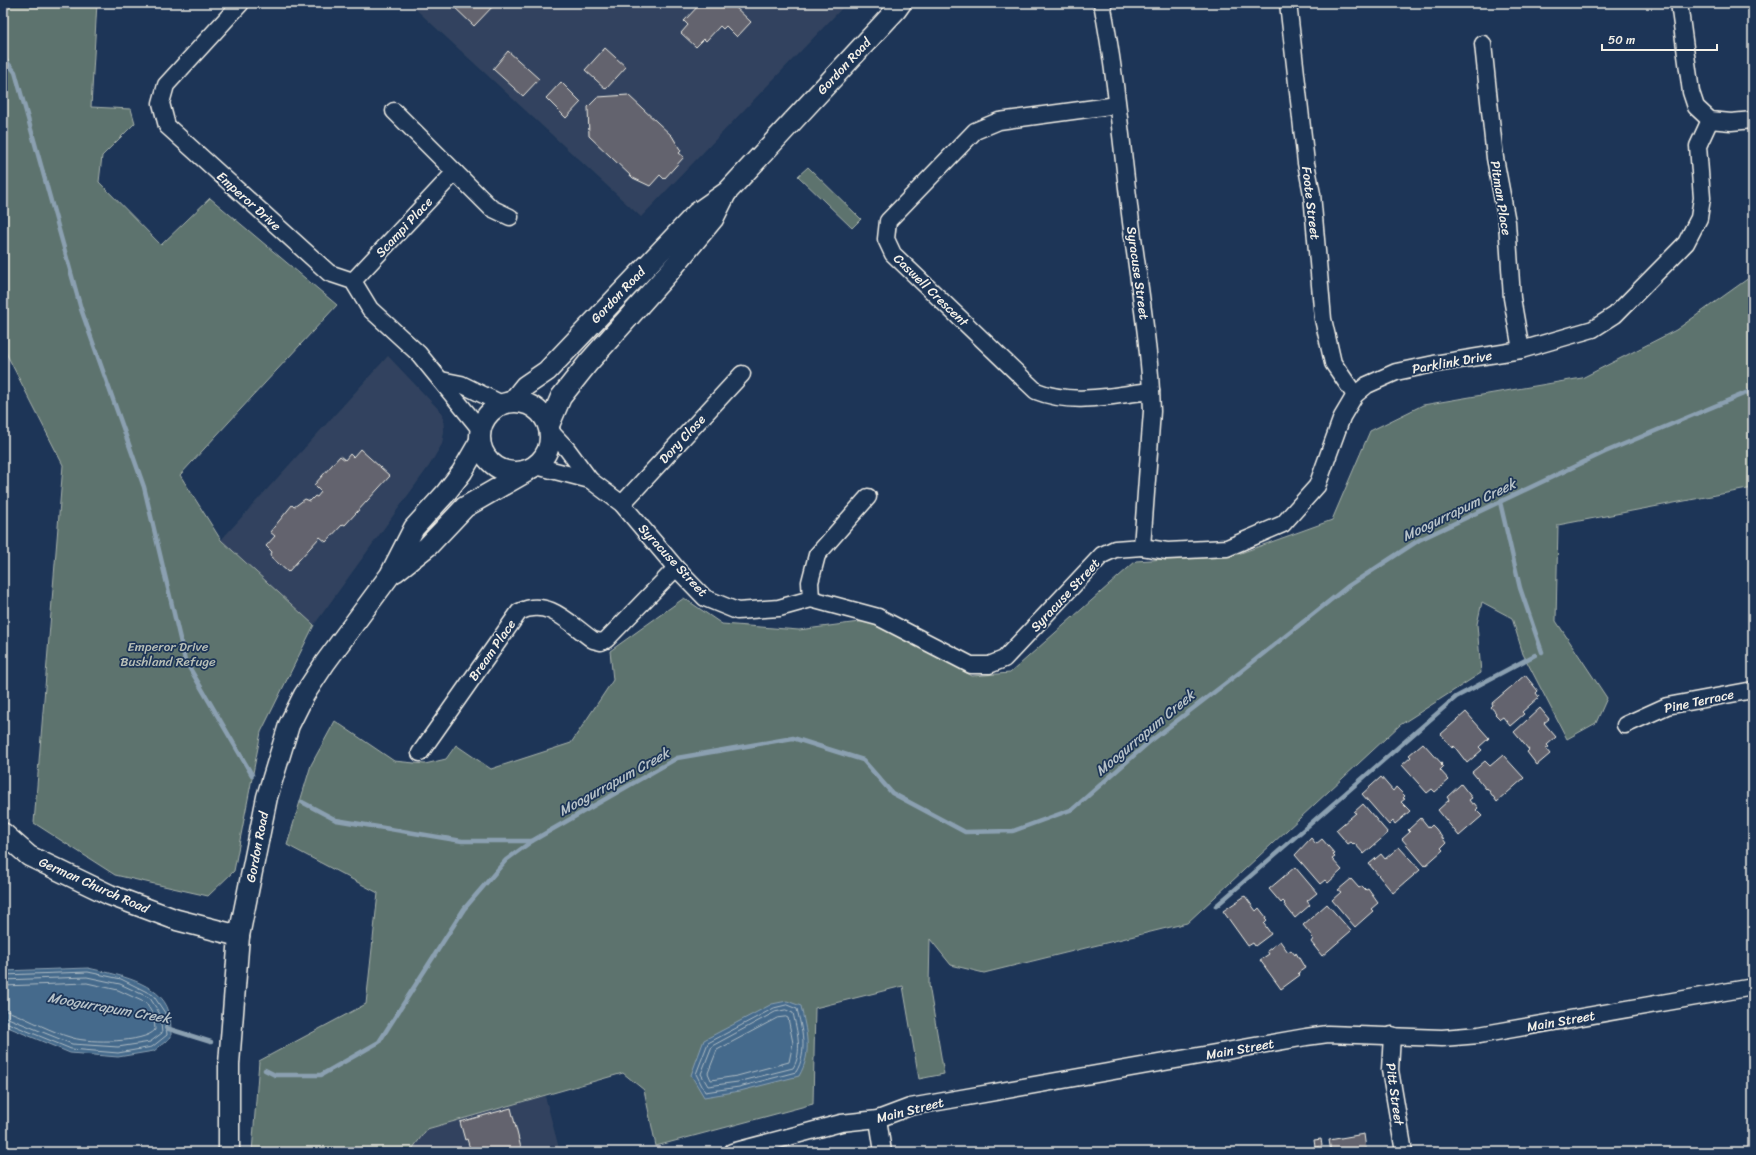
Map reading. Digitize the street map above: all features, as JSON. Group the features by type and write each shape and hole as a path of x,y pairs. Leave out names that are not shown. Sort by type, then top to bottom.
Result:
{"street":[{"name":"Emperor Drive","path":"241,3 166,86 161,103 168,126 329,274 353,282"},
{"name":"Syracuse Street","path":"590,480 622,504 676,568 705,598 737,611 780,608 811,599 878,617 971,665 989,665 1004,659 1102,555 1115,549 1142,547 1152,411 1151,391 1144,306 1136,260 1111,47 1102,3"},
{"name":"Foote Street","path":"1288,3 1306,163 1312,194 1323,319 1333,362 1354,396"},
{"path":"1679,3 1691,92 1696,107 1710,120 1731,122 1753,120"},
{"name":"Gordon Road","path":"507,402 525,386 547,371 697,213 727,192 902,6"},
{"name":"Pitman Place","path":"1483,44 1495,158 1507,222 1512,298 1521,350"},
{"name":"Caswell Crescent","path":"1117,105 999,121 975,131 888,221 886,239 893,254 1036,391 1051,397 1070,400 1151,391"},
{"path":"394,111 491,208 510,218"},
{"name":"Parklink Drive","path":"1142,547 1167,551 1227,548 1283,524 1318,486 1342,417 1354,396 1367,386 1396,372 1434,364 1521,350 1593,329 1615,315 1686,243 1699,218 1702,198 1698,146 1710,120"},
{"name":"Scampi Place","path":"353,282 455,172"},
{"name":"Gordon Road","path":"550,428 561,397 588,363 670,271 713,219 727,192"},
{"path":"353,282 370,309 419,354 441,380 480,435 486,456 498,467 508,471 519,472 533,468 590,480"},
{"name":"Dory Close","path":"622,504 742,374"},
{"path":"441,380 461,384 507,402 524,402 535,407 543,415 550,428 590,480"},
{"path":"480,435 485,418 492,410 507,402"},
{"path":"533,468 548,451 550,428"},
{"name":"Gordon Road","path":"229,1152 229,1064 239,936 267,798 289,725 304,695 325,663 390,575 414,528 458,478 480,435"},
{"name":"Gordon Road","path":"390,575 428,546 465,506 533,468"},
{"path":"811,599 810,582 817,555 868,497"},
{"name":"Bream Place","path":"420,753 519,612 533,607 549,609 593,640 601,642 606,640 676,568"},
{"name":"Pine Terrace","path":"1625,725 1667,706 1753,690"},
{"name":"German Church Road","path":"3,833 29,856 110,895 177,920 239,936"},
{"name":"Main Street","path":"732,1152 841,1123 878,1119 910,1107 1306,1037 1328,1034 1392,1035 1442,1038 1479,1035 1753,988"},
{"name":"Pitt Street","path":"1392,1035 1390,1070 1404,1152"},
{"path":"878,1119 883,1152"}],"shaded area":[{"path":"409,3 847,3 641,217"},
{"path":"388,356 443,414 444,432 442,444 429,466 314,625 221,540"},
{"path":"545,1096 560,1152 410,1152 427,1129"}],"green space":[{"name":"Emperor Drive Bushland Refuge","path":"3,3 97,3 91,107 131,109 135,123 102,156 99,182 161,245 210,198 337,305 180,475 221,540 314,625 261,732 234,871 208,896 115,875 34,823 63,465 3,347"},
{"path":"808,167 861,219 852,228 798,176"},
{"path":"1753,275 1753,488 1558,525 1556,621 1607,698 1596,723 1567,739 1523,654 1512,618 1482,602 1477,624 1481,673 1400,725 1187,923 984,973 951,965 930,939 929,985 944,1074 919,1079 903,986 815,1008 813,1104 656,1146 644,1090 623,1073 427,1129 410,1152 252,1152 259,1061 366,1004 378,893 287,845 311,765 335,721 394,761 425,764 446,759 456,745 491,769 571,743 613,680 610,651 684,598 722,624 799,630 874,620 972,676 1010,673 1136,561 1238,554 1332,520 1370,431 1423,405 1582,378 1676,330"}],"water":[{"path":"88,968 135,981 147,986 157,993 169,1012 171,1037 154,1051 118,1057 70,1053 3,1025 3,971"},
{"path":"787,1001 801,1006 806,1033 806,1058 799,1076 740,1091 704,1097 691,1075 704,1040 772,1004"}],"building":[{"path":"450,3 496,3 474,26"},
{"path":"701,3 731,3 751,22 737,37 726,26 723,29 720,26 706,41 704,39 696,47 681,33 688,25 684,21"},
{"path":"605,48 626,67 606,89 585,70"},
{"path":"508,51 539,79 523,96 493,69"},
{"path":"561,82 581,102 566,118 546,98"},
{"path":"628,95 672,136 681,151 679,153 684,157 664,179 660,175 650,186 633,178 589,136 588,107 598,97"},
{"path":"360,449 390,476 345,525 343,524 326,542 320,537 288,572 270,556 272,552 266,546 275,536 270,532 292,505 294,507 305,499 310,501 315,496 317,497 321,492 314,485 340,456 345,460 350,454 353,457"},
{"path":"1525,675 1538,691 1536,693 1539,697 1522,712 1524,714 1510,726 1503,717 1500,719 1495,714 1496,713 1491,707 1493,705 1492,703"},
{"path":"1540,708 1549,719 1544,723 1556,737 1547,745 1549,747 1546,749 1550,754 1537,765 1527,752 1529,750 1514,732"},
{"path":"1466,712 1489,738 1479,747 1482,750 1467,763 1454,746 1452,748 1441,734"},
{"path":"1423,743 1442,764 1441,765 1443,767 1440,770 1449,780 1435,792 1432,789 1427,793 1402,765 1411,757 1409,755"},
{"path":"1503,755 1524,778 1497,802 1487,788 1486,789 1472,772 1485,761 1490,766"},
{"path":"1381,777 1393,791 1396,787 1405,796 1403,798 1405,799 1401,802 1410,811 1395,824 1393,821 1389,825 1362,794"},
{"path":"1461,784 1472,798 1469,800 1472,804 1474,803 1478,808 1476,810 1482,816 1459,836 1438,810 1449,800 1447,797"},
{"path":"1363,804 1388,833 1364,854 1354,843 1353,844 1351,842 1348,844 1336,830 1356,813 1354,812"},
{"path":"1421,818 1429,828 1432,825 1436,829 1446,843 1441,848 1443,850 1425,866 1402,839 1410,832 1408,830"},
{"path":"1311,838 1316,844 1322,839 1335,854 1333,855 1335,857 1332,859 1342,870 1328,883 1325,880 1320,884 1295,855"},
{"path":"1399,847 1420,870 1393,893 1369,864 1381,854 1385,859"},
{"path":"1295,867 1317,893 1307,901 1310,905 1295,918 1284,904 1285,903 1283,901 1281,903 1269,889"},
{"path":"1351,879 1359,888 1362,886 1366,890 1368,889 1378,903 1371,909 1373,911 1355,927 1332,900 1341,892 1338,890"},
{"path":"1245,896 1256,911 1259,908 1266,917 1265,919 1267,921 1264,924 1271,934 1255,946 1253,943 1248,946 1223,911"},
{"path":"1327,904 1351,931 1322,956 1311,942 1313,939 1311,937 1312,936 1303,925"},
{"path":"1280,941 1288,952 1291,950 1295,955 1296,953 1305,968 1298,973 1300,975 1281,989 1260,960 1269,954 1267,951"},
{"path":"511,1108 522,1152 471,1152 467,1139 465,1140 460,1122"},
{"path":"1364,1134 1366,1149 1362,1150 1363,1152 1331,1152 1329,1140"},
{"path":"1321,1139 1322,1146 1315,1147 1314,1140"}],"waterway":[{"path":"3,57 15,72 81,309 144,487 185,660 252,775"},
{"name":"Moogurrapum Creek","path":"265,1070 275,1075 321,1075 379,1042 464,909 506,860 532,841 677,758 793,738 863,760 892,793 965,832 1013,831 1073,809 1148,743 1347,587 1419,540 1605,452 1753,390"},
{"path":"1500,502 1520,588 1542,652"},
{"path":"1216,906 1456,697 1535,655"},
{"name":"Moogurrapum Creek","path":"302,802 336,820 462,841 532,841"},
{"name":"Moogurrapum Creek","path":"166,1028 211,1042"}]}
